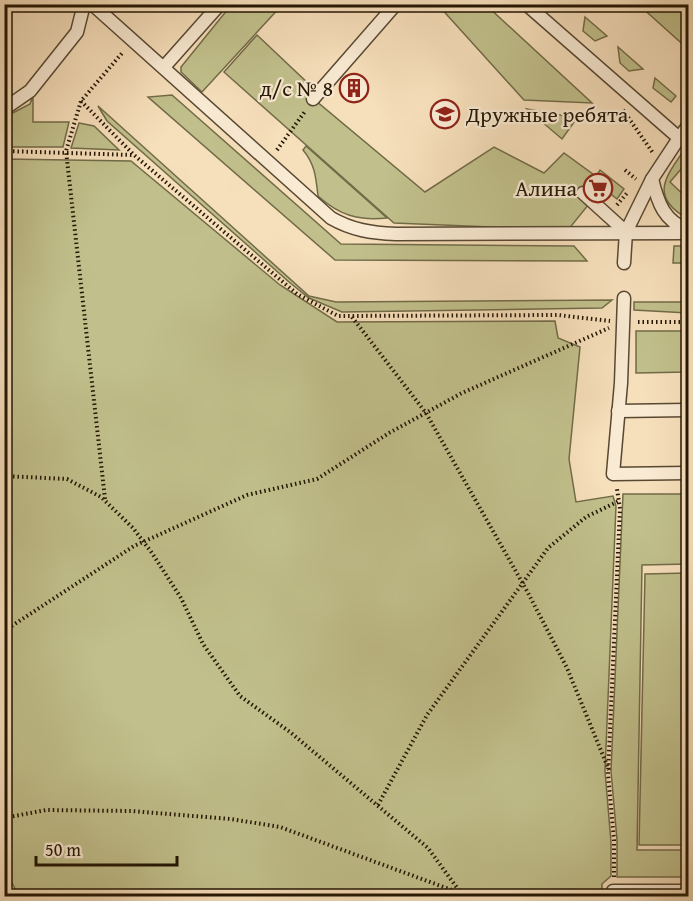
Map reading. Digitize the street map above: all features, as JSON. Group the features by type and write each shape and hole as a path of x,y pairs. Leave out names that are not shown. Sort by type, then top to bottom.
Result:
{"lane":[{"path":"4,109 30,91 77,32 84,4"},
{"path":"92,4 331,218 349,228 373,233 688,232"},
{"path":"164,67 220,4"},
{"path":"313,99 396,4"},
{"path":"526,4 679,138"},
{"path":"624,263 626,232 652,179 688,126"},
{"path":"652,179 662,210 676,225 688,232"},
{"path":"583,193 626,232"},
{"path":"624,298 614,474 688,473"},
{"path":"618,411 688,410"},
{"path":"614,891 688,891"}],"path":[{"path":"679,4 688,13"},
{"path":"105,500 66,151 81,101 133,40"},
{"path":"625,91 623,111 651,151 663,163"},
{"path":"268,161 294,130 313,99"},
{"path":"81,101 134,155 297,294 338,316 558,315 624,322 688,322"},
{"path":"4,151 66,151 134,155"},
{"path":"625,170 636,179"},
{"path":"352,317 426,413 523,582 567,668 609,770"},
{"path":"4,632 143,542 247,495 317,478 389,433 462,393 624,322"},
{"path":"4,816 46,810 182,814 280,827 461,895 614,891 614,840 609,770 620,501 614,474"},
{"path":"4,476 67,479 105,500 133,528 143,542 180,598 203,644 240,696 290,732 428,848 461,895"},
{"path":"378,805 427,714 548,548 586,517 620,501"}],"shaded area":[{"path":"232,4 282,5 202,92 181,72 181,67"},
{"path":"438,5 486,5 592,103 524,100"},
{"path":"639,5 677,5 688,16 688,49"},
{"path":"585,17 607,36 595,41 583,31"},
{"path":"257,35 313,88 309,95 425,192 494,147 544,173 564,153 594,175 577,195 589,204 568,230 394,223 224,72"},
{"path":"618,47 643,69 629,71 620,63"},
{"path":"655,78 676,96 671,102 653,88"},
{"path":"172,95 341,244 574,246 587,261 335,260 148,97"},
{"path":"33,96 33,122 69,122 63,147 5,147 5,117 30,104"},
{"path":"98,106 309,296 336,302 612,300 602,308 342,312 309,298 289,282 107,121"},
{"path":"527,109 577,118 562,139"},
{"path":"79,123 94,126 119,150 71,148"},
{"path":"688,144 688,161 670,182 688,199 688,219 667,202 664,193 668,175"},
{"path":"306,146 387,218 350,215 334,208 318,196 316,177 303,150"},
{"path":"5,159 131,161 280,285 337,322 555,321 558,338 580,347 569,459 576,502 613,496 616,506 605,771 611,842 611,876 602,884 602,896 19,896 4,868"},
{"path":"600,170 624,189 617,199 607,191 610,186 597,175"},
{"path":"674,246 688,246 688,263 673,263"},
{"path":"634,302 688,302 688,313 634,310"},
{"path":"636,331 688,331 688,372 636,373"},
{"path":"623,494 688,494 688,564 642,565 637,850 688,850 688,877 617,877 617,840 611,771"},
{"path":"688,573 688,845 639,845 645,574"}],"place":[{"name":"д/с № 8","path":"354,88"},
{"name":"Дружные ребята","path":"445,114"},
{"name":"Алина","path":"598,188"}]}
